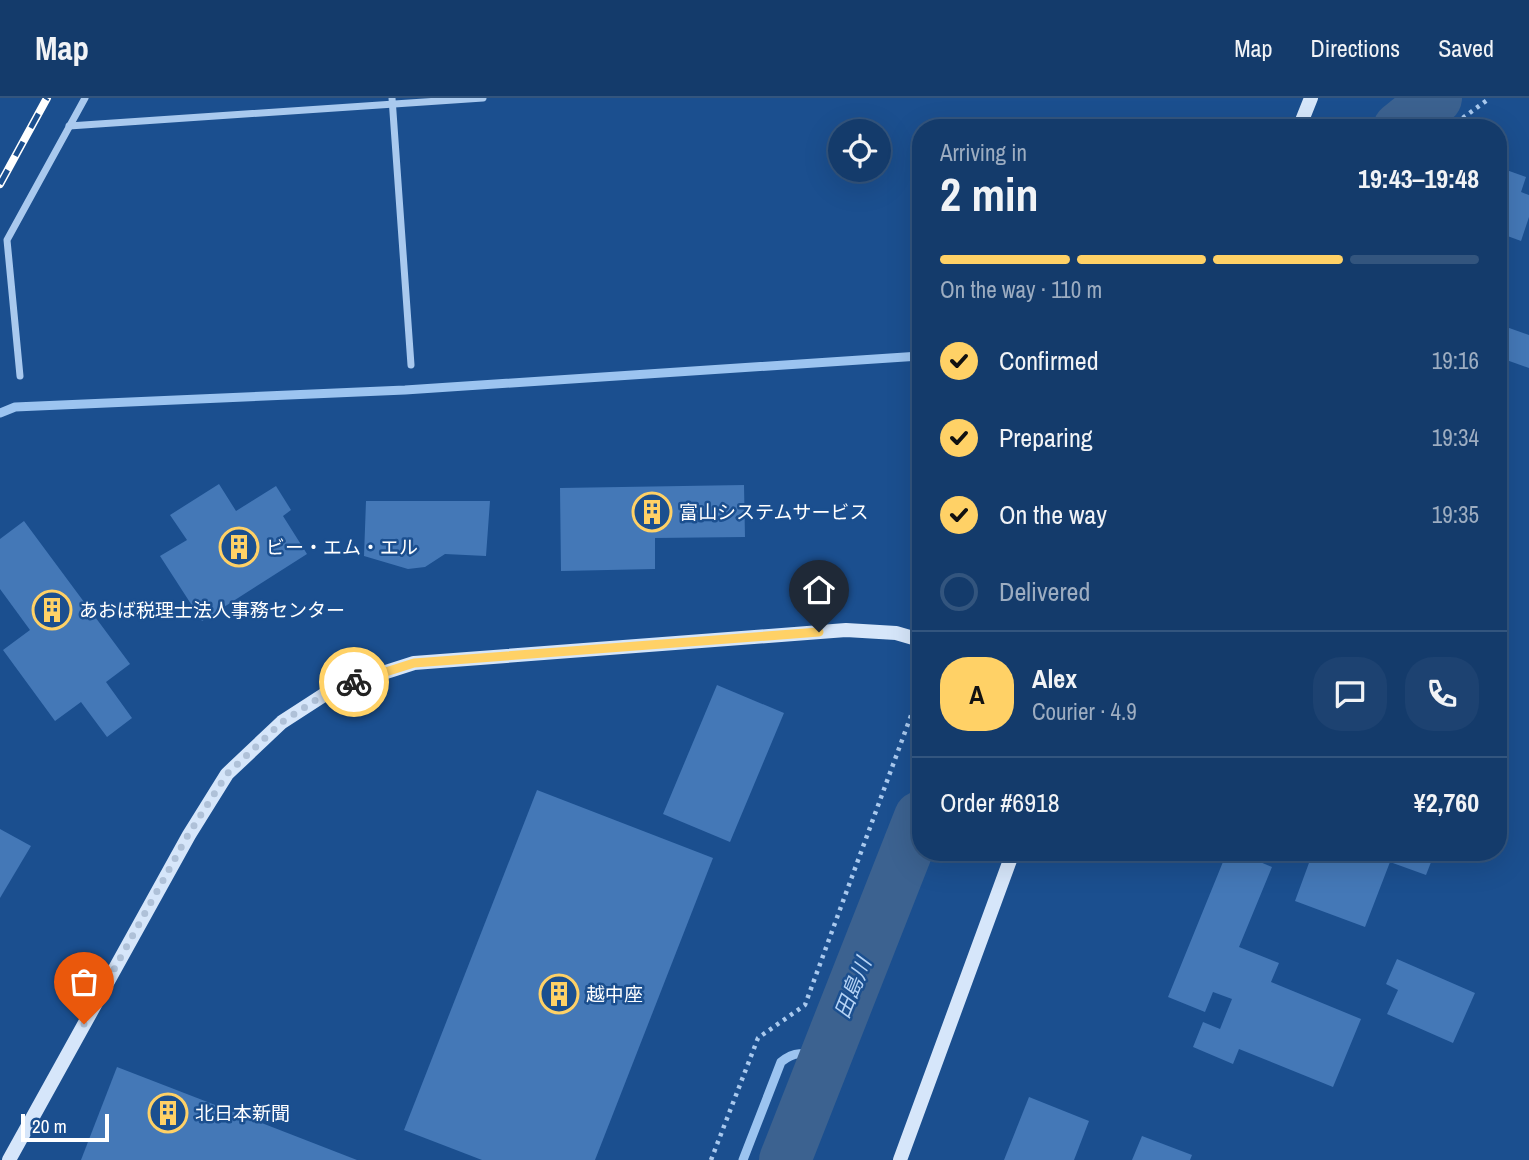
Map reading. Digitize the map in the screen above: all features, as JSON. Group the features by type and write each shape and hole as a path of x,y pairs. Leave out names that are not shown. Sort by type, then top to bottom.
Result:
{"street":[{"path":"20,376 7,240 85,98"},
{"path":"69,127 393,101 483,98"},
{"path":"1303,119 1311,98"},
{"path":"393,101 411,365"},
{"path":"9,1160 188,835 227,774 282,722 333,689 414,663 846,630 896,633 912,638"},
{"path":"900,1160 1010,861"}],"path":[{"path":"1461,119 1490,98"},
{"path":"711,1160 758,1038 805,1005 912,713"}],"building":[{"path":"1507,170 1526,177 1521,192 1529,195 1529,217 1521,241 1507,236"},
{"path":"1507,327 1529,335 1529,368 1507,360"},
{"name":"ビー・エム・エル","path":"219,484 236,511 276,486 291,510 283,516 307,554 202,621 160,556 187,540 170,515"},
{"name":"富山システムサービス","path":"744,485 745,537 655,538 655,569 561,571 560,488"},
{"path":"366,501 490,501 486,556 445,554 425,567 408,569 364,556"},
{"name":"あおば税理士法人事務センター","path":"24,521 130,664 106,682 132,718 107,737 81,702 55,721 3,650 30,630 0,589 0,539"},
{"path":"717,685 784,713 730,842 663,814"},
{"name":"越中座","path":"537,790 713,858 595,1160 482,1160 404,1130"},
{"path":"0,829 31,846 0,898"},
{"path":"1223,861 1258,861 1272,867 1239,947 1279,963 1271,982 1361,1019 1333,1087 1239,1049 1233,1064 1193,1047 1203,1022 1220,1029 1232,999 1213,992 1205,1012 1168,997"},
{"path":"1310,861 1431,861 1426,875 1390,862 1365,927 1295,901"},
{"path":"1397,959 1475,993 1453,1043 1387,1014 1398,990 1386,984"},
{"name":"北日本新聞","path":"117,1067 357,1160 81,1160"},
{"path":"1029,1097 1089,1121 1074,1160 1004,1160"},
{"path":"1142,1136 1192,1155 1190,1160 1132,1160"}],"waterway":[{"name":"田島川","path":"1410,119 1436,98"},
{"path":"0,413 15,407 405,390 912,357"},
{"name":"田島川","path":"785,1160 912,837"},
{"path":"743,1160 781,1062 797,1054 825,1059"}],"railway":[{"path":"0,184 47,98"}],"way so far":[{"path":"84,1024 188,835 227,774 282,722 333,689 354,682"}],"place":[{"name":"富山システムサービス","path":"652,512"},
{"name":"ビー・エム・エル","path":"239,547"},
{"name":"あおば税理士法人事務センター","path":"52,610"},
{"name":"越中座","path":"559,994"},
{"name":"北日本新聞","path":"168,1113"}],"route":[{"path":"354,682 414,663 819,632"}]}
